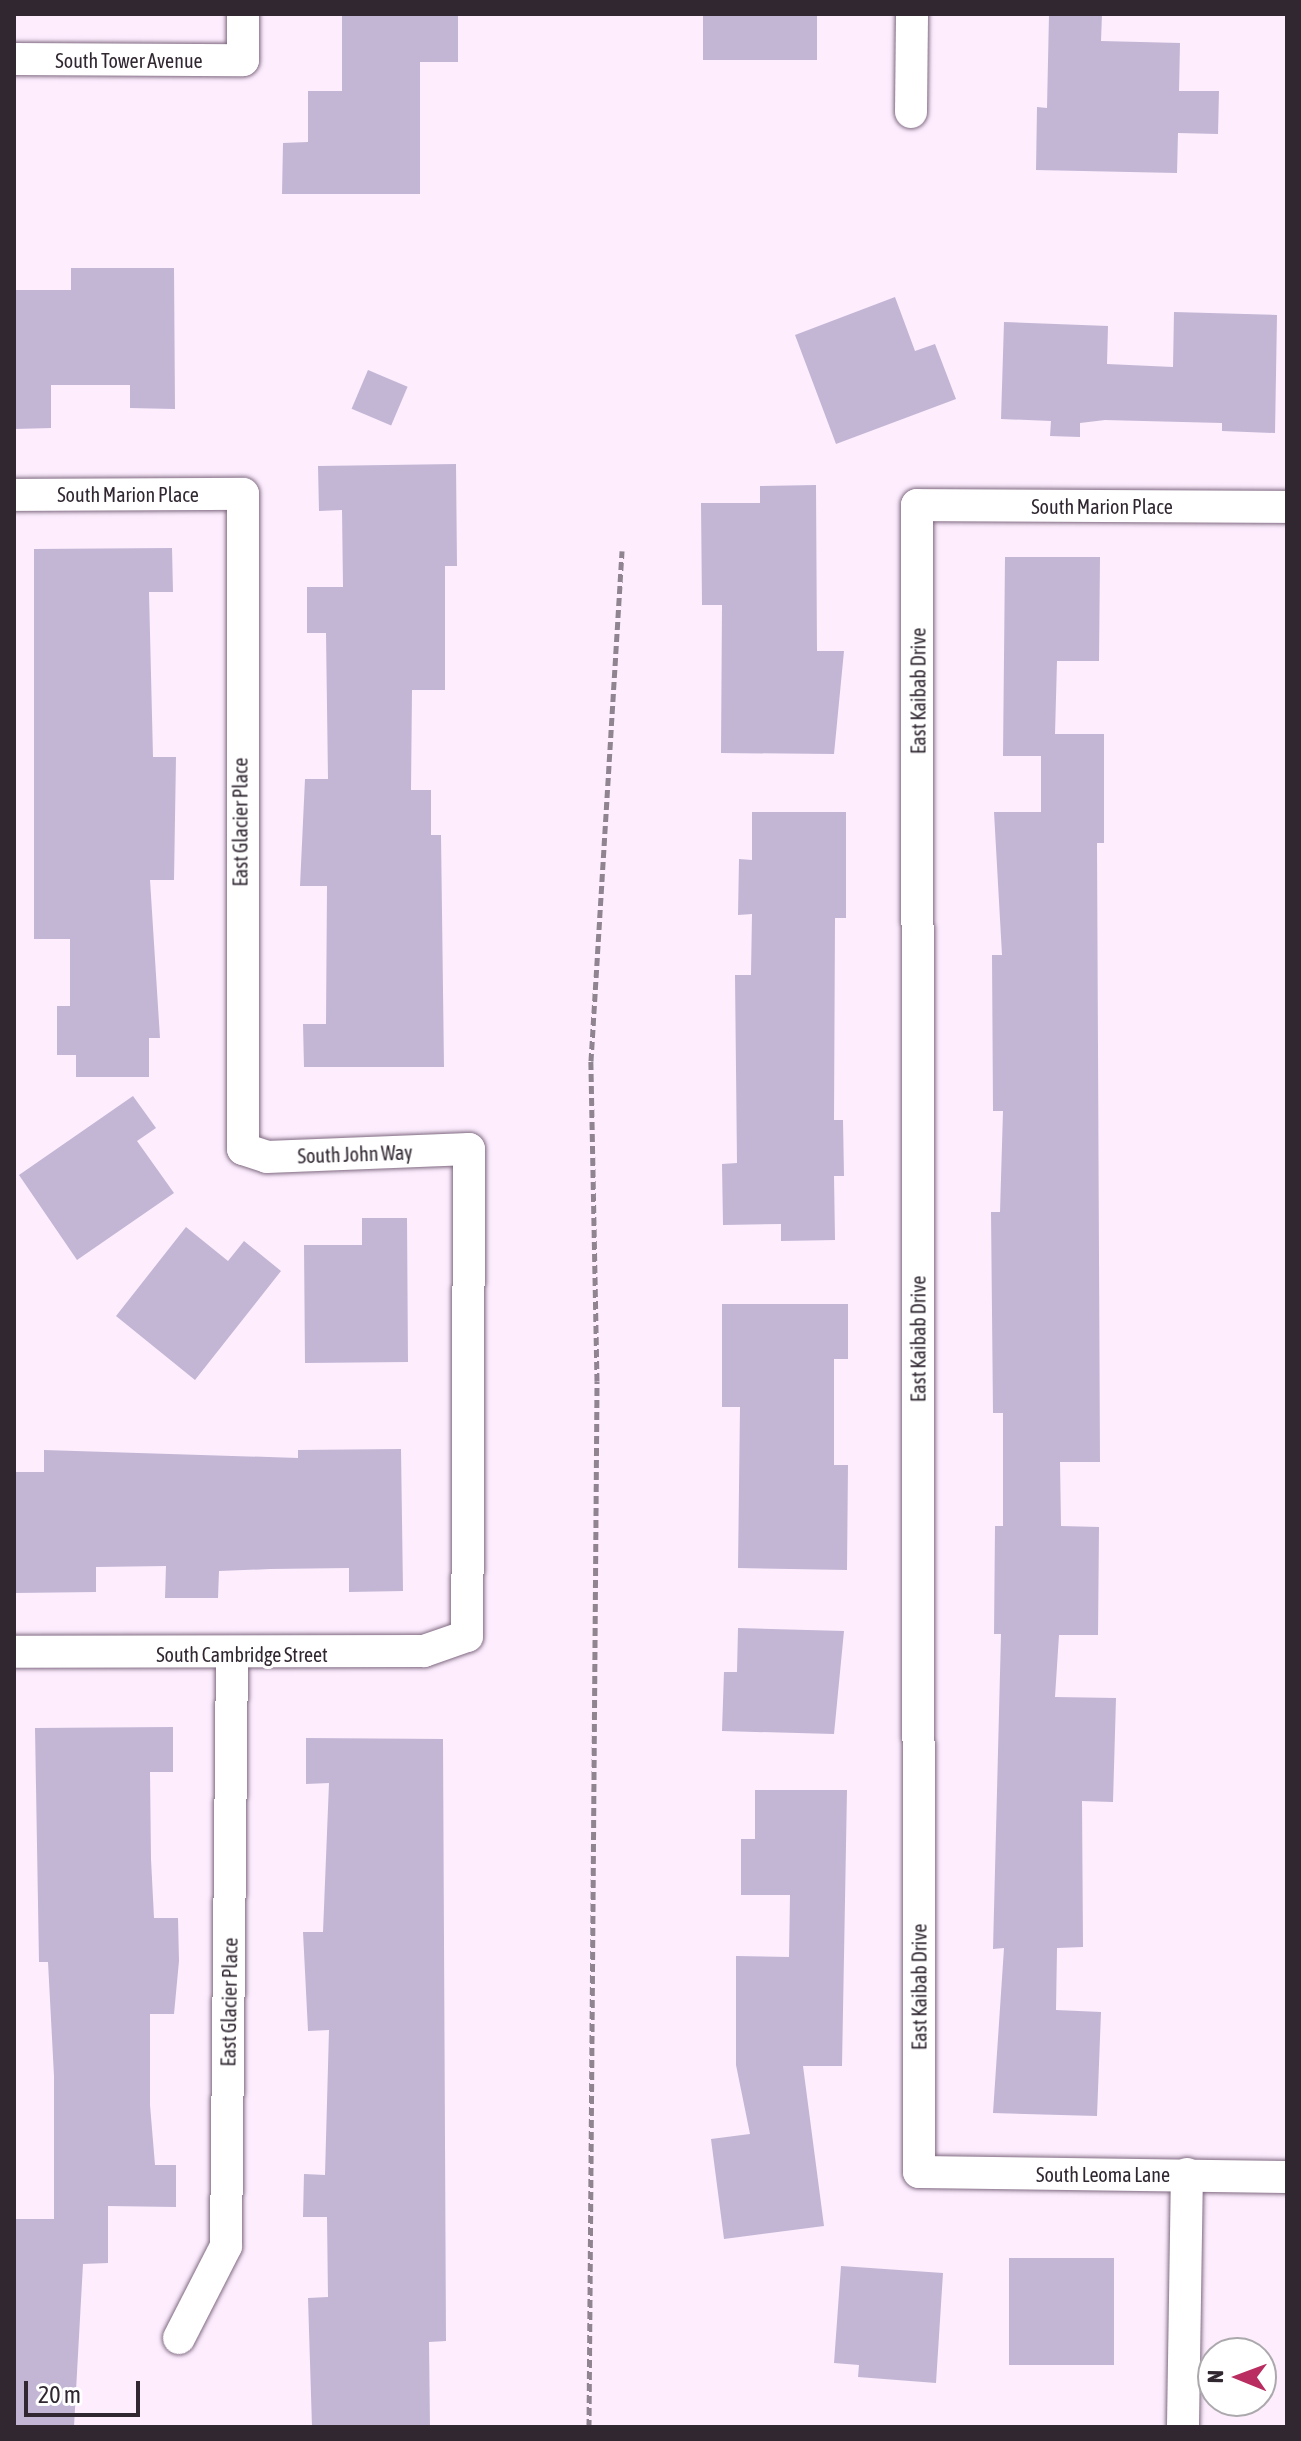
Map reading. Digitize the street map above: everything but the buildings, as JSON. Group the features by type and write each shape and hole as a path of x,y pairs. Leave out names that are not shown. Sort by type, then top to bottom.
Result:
{"street":[{"name":"South Tower Avenue","path":"14,59 243,60 243,14"},
{"path":"911,112 912,14"},
{"name":"South Marion Place","path":"14,495 243,494"},
{"name":"East Glacier Place","path":"243,494 243,1149"},
{"name":"South Marion Place","path":"917,505 1287,507"},
{"name":"East Kaibab Drive","path":"917,505 919,2172"},
{"name":"South John Way","path":"243,1149 267,1157 469,1149 467,1636"},
{"name":"South Cambridge Street","path":"14,1652 232,1656 424,1651 467,1636"},
{"name":"East Glacier Place","path":"179,2338 226,2246 232,1656"},
{"name":"South Leoma Lane","path":"919,2172 1287,2177"},
{"path":"1183,2425 1187,2174"}],"path":[{"path":"589,2427 597,1428 591,1061 622,551"}]}
